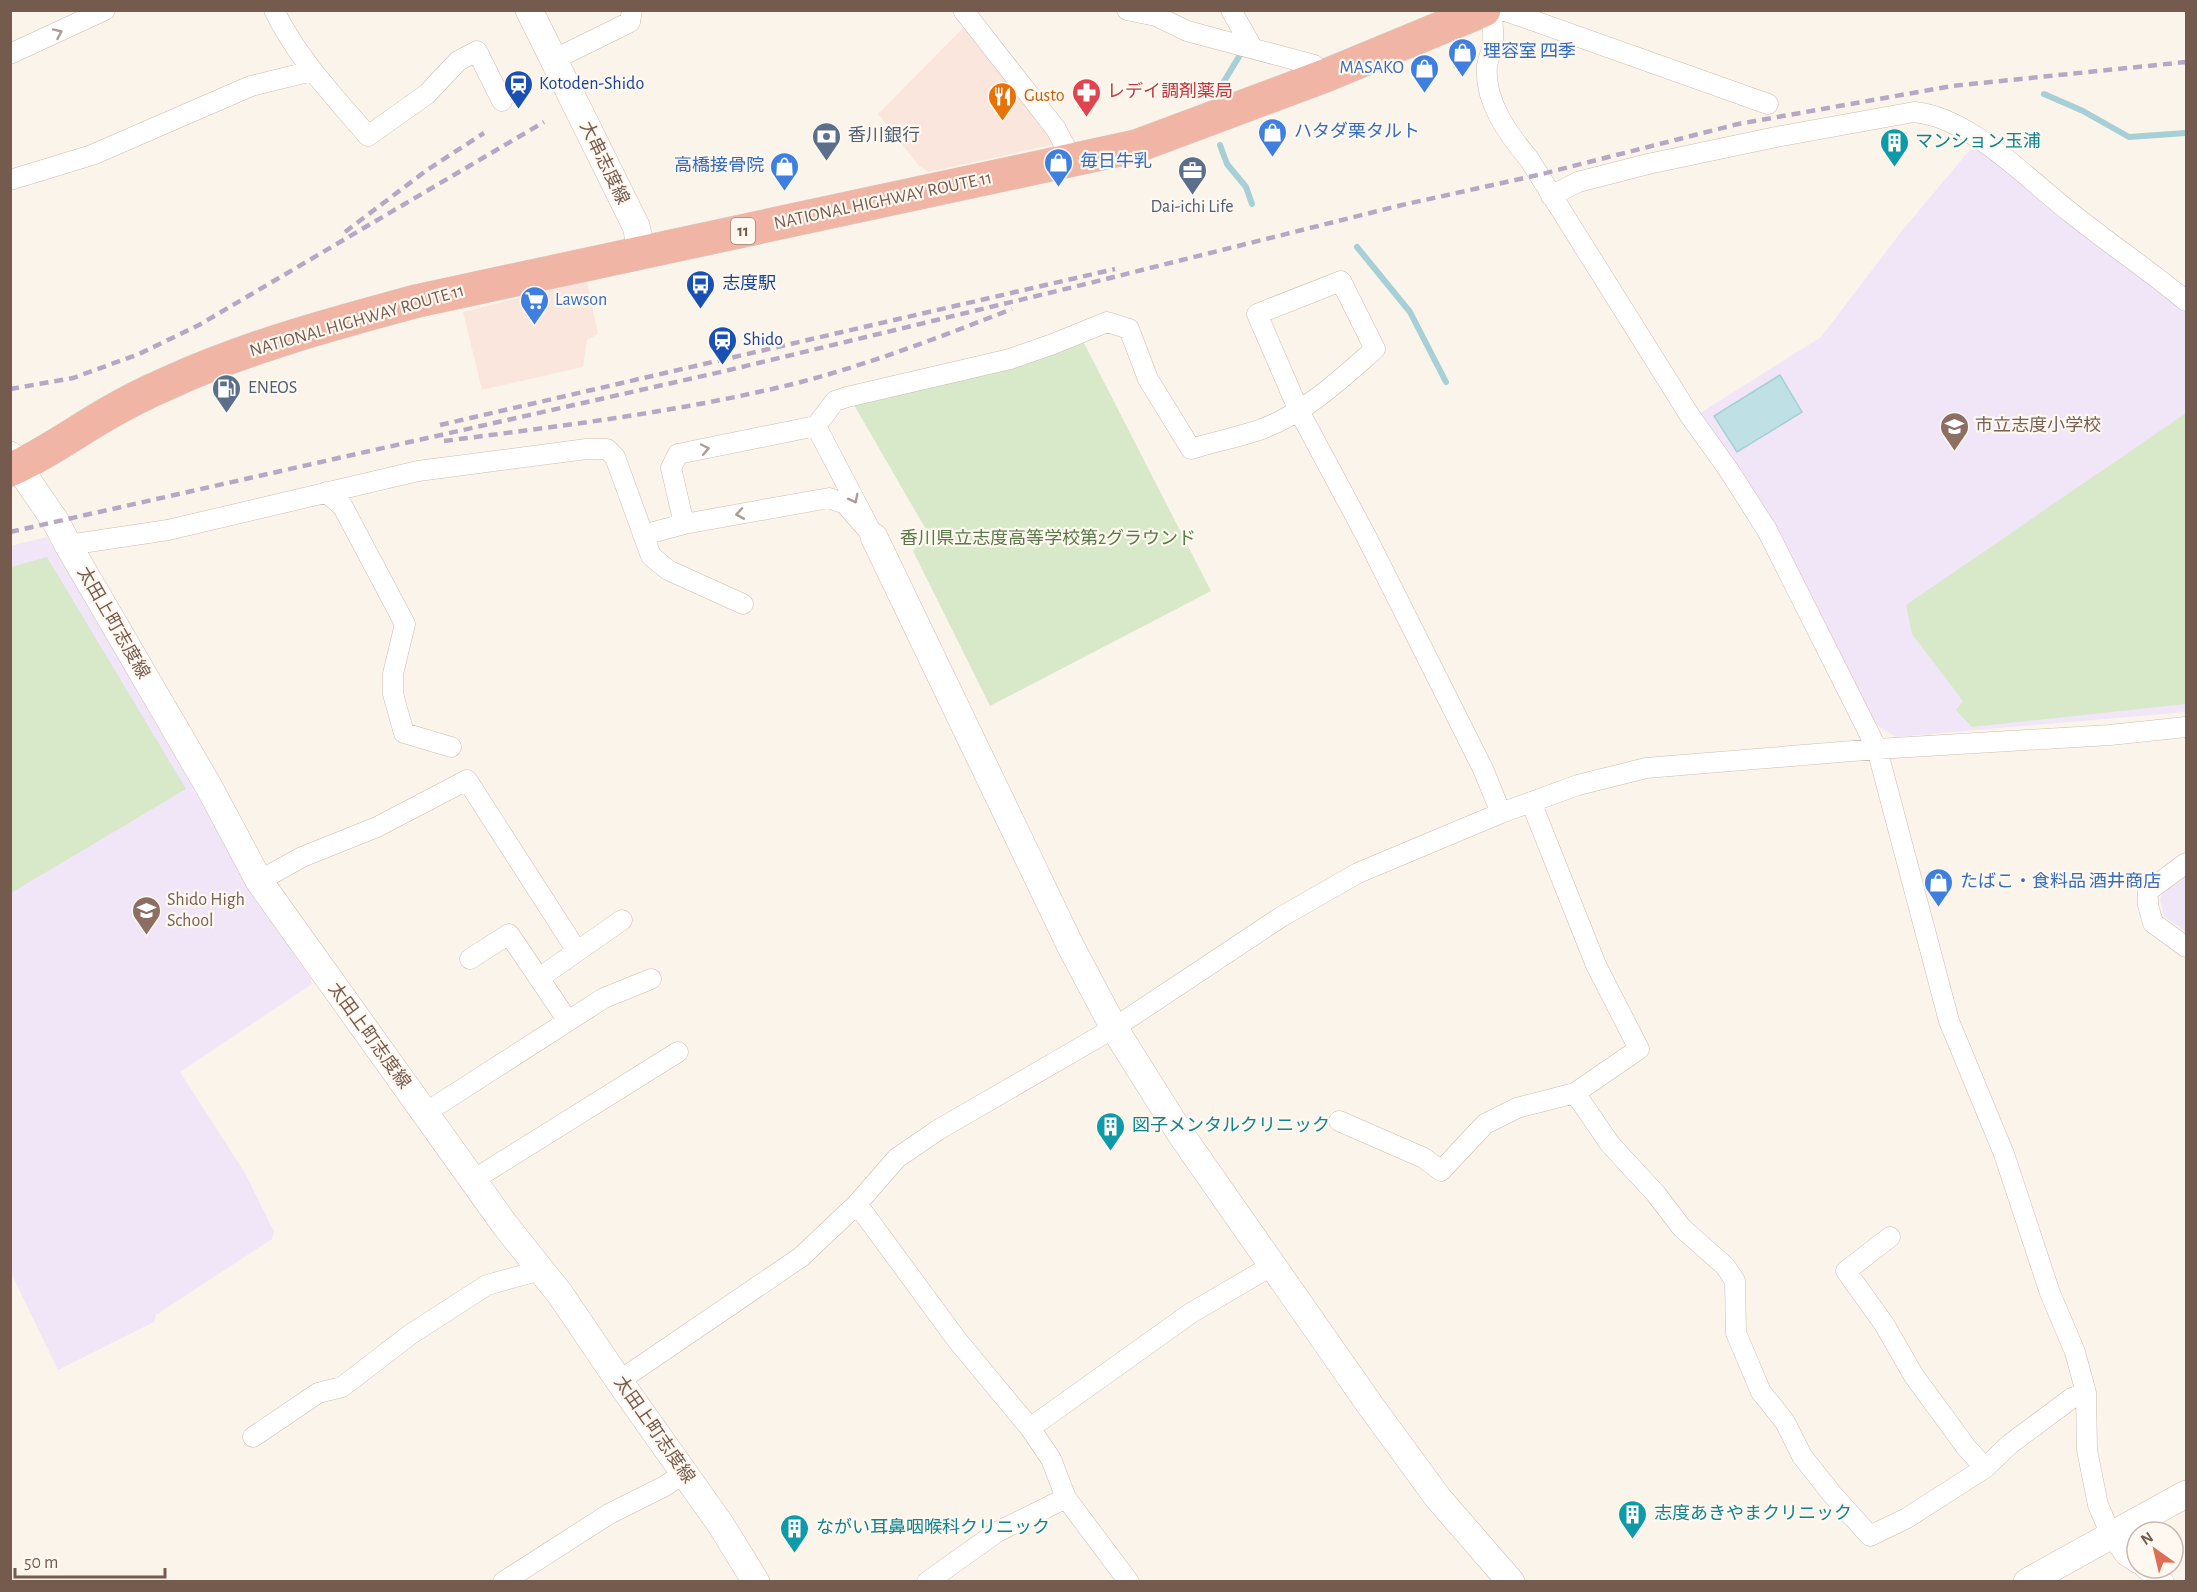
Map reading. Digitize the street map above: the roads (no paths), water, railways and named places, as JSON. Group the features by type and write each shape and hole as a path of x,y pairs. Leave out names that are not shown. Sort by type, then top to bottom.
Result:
{"highway":[{"name":"NATIONAL HIGHWAY ROUTE 11","path":"13,464 166,384 242,353 326,326 417,301 1137,146 1327,75 1484,10"}],"main road":[{"name":"大串志度線","path":"529,10 636,226 642,253"},
{"name":"太田上町志度線","path":"13,464 56,522 209,787 259,881 473,1180 560,1294 721,1525 756,1581"},
{"path":"874,537 1071,947 1114,1028 1182,1136 1438,1498 1511,1581"},
{"path":"2026,1581 2187,1494"}],"street":[{"path":"10,54 105,10"},
{"path":"274,10 285,33 312,71 368,136 427,94 458,61 477,51 502,101"},
{"path":"553,60 630,22 632,10"},
{"path":"963,10 1056,129 1072,160"},
{"path":"1127,10 1156,16 1187,31 1314,65 1327,75"},
{"path":"1231,10 1252,47"},
{"path":"1492,10 1493,44 1487,65 1487,83 1494,105 1512,140 1529,159 1690,416 1728,469 1767,530 1877,749 1949,1021 2004,1154 2050,1293 2075,1352 2086,1393 2087,1450 2098,1504 2111,1535 2125,1555"},
{"path":"1503,10 1768,104"},
{"path":"10,180 92,155 251,87 312,71"},
{"path":"1551,196 1578,182 1648,164 1776,137 1914,112 1931,114 1954,123 1984,142 2070,213 2187,301"},
{"path":"684,524 671,468 678,454 816,426 835,401 1010,359 1107,322 1128,329 1148,379 1191,449 1263,428 1299,411 1344,377 1375,349 1341,281 1257,314 1299,411 1366,536 1483,769 1501,813"},
{"path":"816,426 874,537"},
{"path":"68,545 168,530 418,471 587,449 607,449 615,457 651,556 668,570 743,604"},
{"path":"326,492 343,507 405,624 393,674 393,694 404,733 451,747"},
{"path":"643,535 684,524 830,498 845,504 874,537"},
{"path":"619,1381 801,1257 858,1204 897,1158 922,1141 1114,1028 1281,917 1358,873 1501,813 1578,785 1646,768 1877,749 2110,735 2187,727"},
{"path":"259,881 302,857 377,827 467,780 577,951"},
{"path":"1339,1122 1424,1158 1441,1171 1485,1124 1517,1108 1575,1093 1639,1049 1596,965 1531,802"},
{"path":"2187,863 2148,891 2148,905 2153,923 2187,947"},
{"path":"539,978 622,920"},
{"path":"470,959 509,934 568,1021"},
{"path":"425,1113 604,998 651,979"},
{"path":"473,1180 678,1052"},
{"path":"1575,1093 1610,1144 1656,1194 1682,1228 1725,1266 1735,1281 1736,1333 1761,1392 1785,1422 1802,1456 1870,1536 1907,1518 1985,1468 2010,1444 2072,1398 2086,1393"},
{"path":"858,1204 957,1340 1030,1428 1051,1459 1066,1498 1129,1581"},
{"path":"1890,1237 1846,1271 1884,1324 1914,1376 1966,1447 1985,1468"},
{"path":"1030,1428 1191,1313 1273,1265"},
{"path":"253,1437 318,1393 342,1388 411,1334 487,1285 541,1270"},
{"path":"503,1581 609,1514 665,1486 684,1473"},
{"path":"927,1581 997,1532 1066,1498"}],"water":[{"path":"1780,375 1802,412 1737,452 1714,416"}],"waterway":[{"path":"1220,88 1243,50"},
{"path":"2044,94 2083,111 2129,137 2186,133"},
{"path":"1220,145 1227,164 1246,187 1252,204"},
{"path":"1357,247 1410,312 1446,382"}],"railway":[{"path":"10,532 725,371 1402,205 1538,175 1738,124 1952,86 2186,62"},
{"path":"10,389 73,378 139,354 199,325 544,122"},
{"path":"345,232 427,170 484,133"},
{"path":"440,425 1115,269"},
{"path":"444,441 576,424 750,394 793,384 876,359 1012,309"}],"place":[{"name":"理容室 四季","path":"1462,78"},
{"name":"MASAKO","path":"1425,94"},
{"name":"Kotoden-Shido","path":"518,110"},
{"name":"レデイ調剤薬局","path":"1086,118"},
{"name":"Gusto","path":"1003,122"},
{"name":"ハタダ栗タルト","path":"1273,158"},
{"name":"香川銀行","path":"827,162"},
{"name":"マンション玉浦","path":"1894,168"},
{"name":"毎日牛乳","path":"1059,188"},
{"name":"高橋接骨院","path":"785,192"},
{"name":"Dai-ichi Life","path":"1192,196"},
{"name":"志度駅","path":"701,310"},
{"name":"Lawson","path":"534,326"},
{"name":"Shido","path":"722,366"},
{"name":"ENEOS","path":"227,414"},
{"name":"市立志度小学校","path":"1954,452"},
{"name":"たばこ・食料品 酒井商店","path":"1939,908"},
{"name":"Shido High School","path":"146,936"},
{"name":"図子メンタルクリニック","path":"1111,1152"},
{"name":"志度あきやまクリニック","path":"1633,1540"},
{"name":"ながい耳鼻咽喉科クリニック","path":"795,1554"}],"park label":[{"name":"香川県立志度高等学校第2グラウンド","path":"1048,539"}]}
